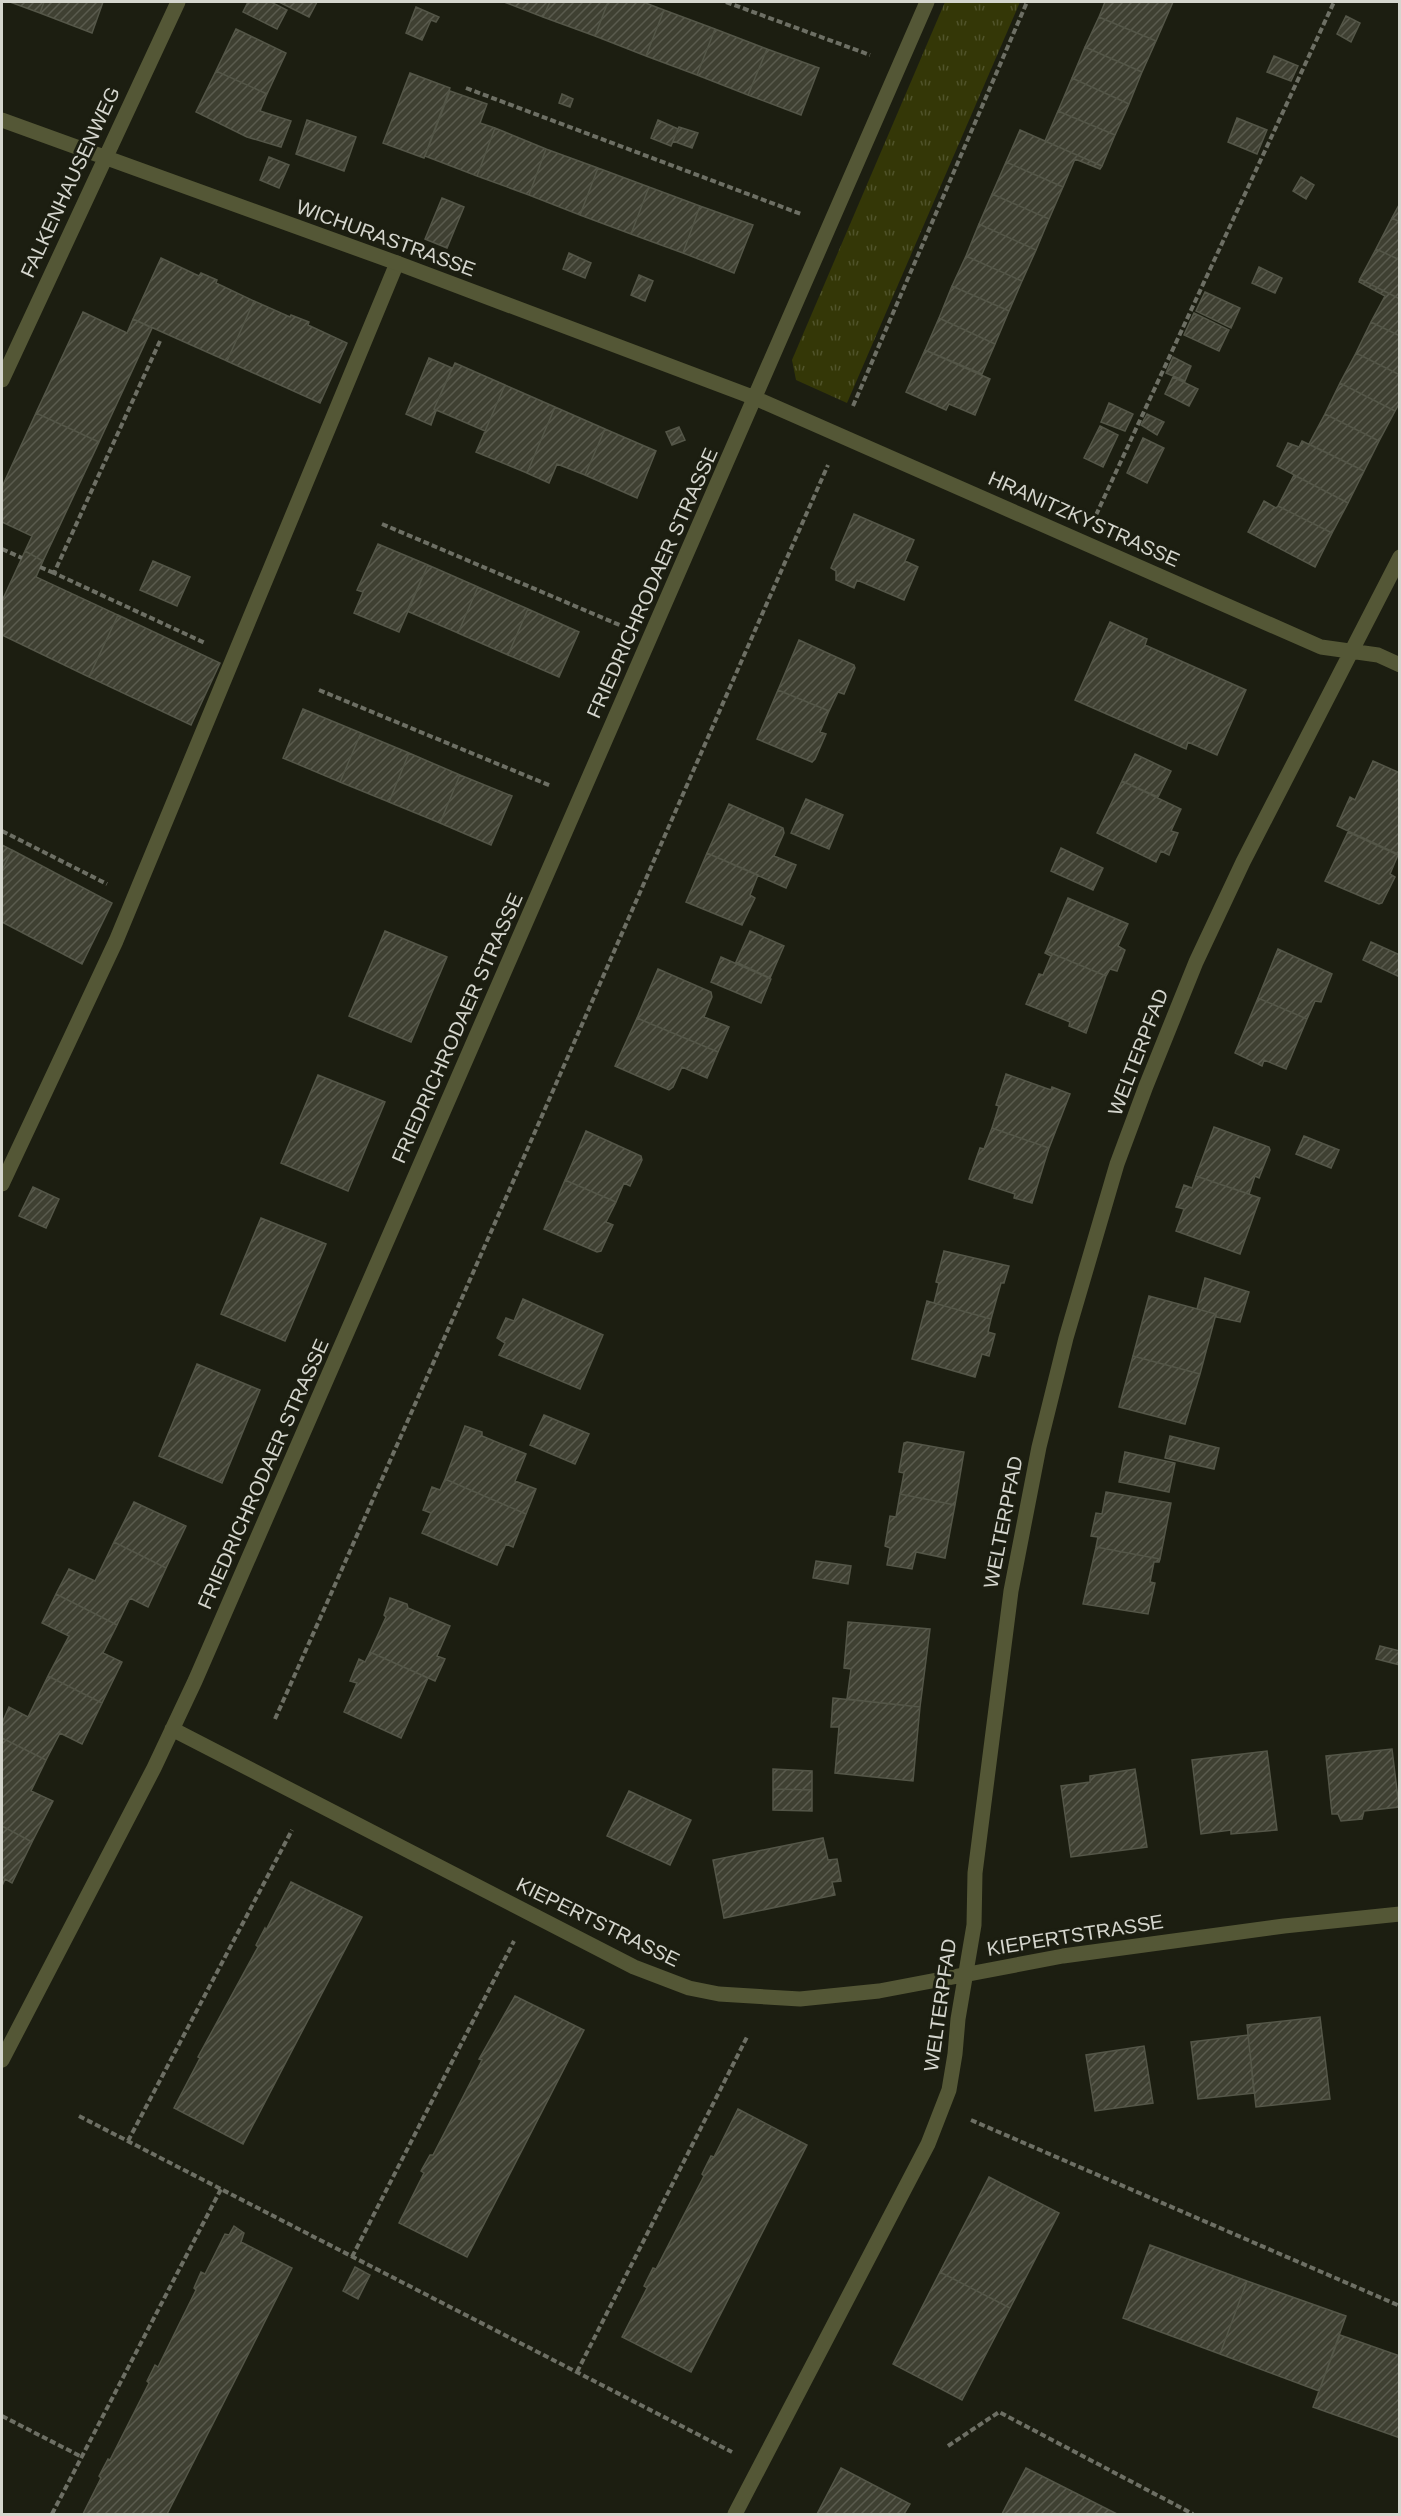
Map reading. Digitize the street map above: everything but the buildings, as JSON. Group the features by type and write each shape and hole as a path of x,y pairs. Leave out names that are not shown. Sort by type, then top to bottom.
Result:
{"street":[{"name":"FALKENHAUSENWEG","path":"2,380 178,2"},
{"name":"FRIEDRICHRODAER STRASSE","path":"2,2060 172,1729 309,1422 927,2"},
{"name":"WICHURASTRASSE","path":"2,120 397,263 755,398"},
{"path":"2,1184 116,941 397,263"},
{"name":"HRANITZKYSTRASSE","path":"755,398 1321,647 1378,655 1400,665"},
{"name":"WELTERPFAD","path":"735,2514 928,2144 949,2090 974,1925 975,1872 1011,1591 1039,1447 1069,1327 1117,1164 1196,962 1243,862 1400,557"},
{"name":"KIEPERTSTRASSE","path":"172,1729 634,1967 689,1988 720,1994 800,1999 879,1991 1074,1954 1284,1926 1400,1914"}],"path":[{"path":"726,2 876,57"},
{"path":"851,409 1027,2"},
{"path":"1095,518 1334,2"},
{"path":"466,88 807,217"},
{"path":"54,573 160,340"},
{"path":"275,1719 424,1387 565,1060 831,459"},
{"path":"382,524 627,628"},
{"path":"2,549 22,558"},
{"path":"40,567 208,644"},
{"path":"319,690 558,788"},
{"path":"2,831 134,898"},
{"path":"128,2142 292,1830"},
{"path":"352,2257 514,1941"},
{"path":"577,2372 748,2034"},
{"path":"79,2116 735,2453"},
{"path":"971,2119 1400,2306"},
{"path":"52,2514 221,2189"},
{"path":"948,2446 999,2412 1193,2514"},
{"path":"2,2416 82,2457"}],"green space":[{"path":"945,2 1020,2 847,403 796,380 792,360"}]}
